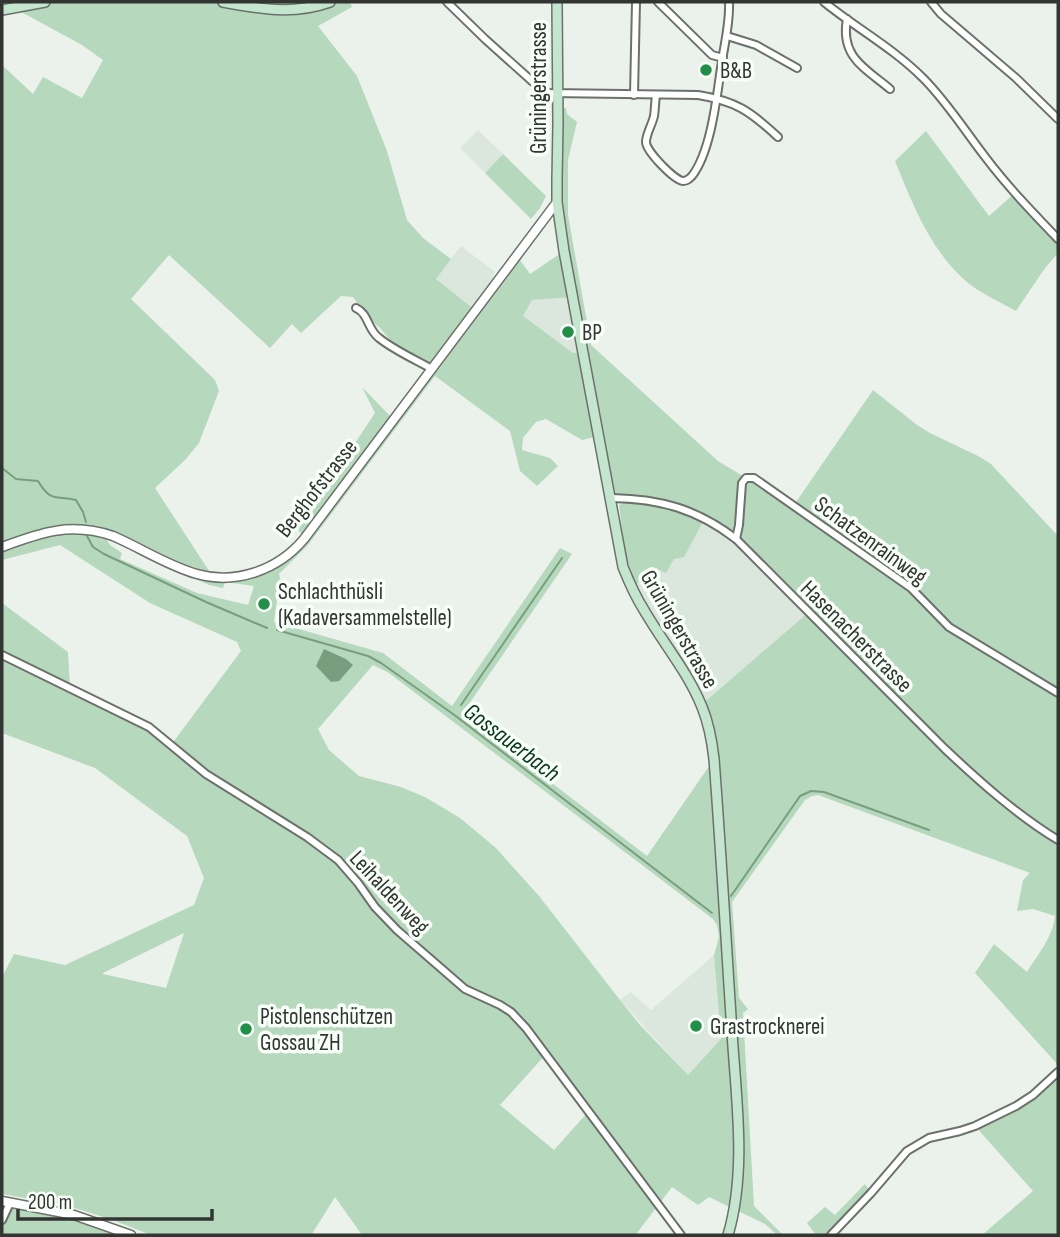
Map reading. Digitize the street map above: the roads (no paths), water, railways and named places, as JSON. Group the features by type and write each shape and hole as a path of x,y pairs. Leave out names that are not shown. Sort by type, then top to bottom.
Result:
{"main road":[{"path":"2,10 45,2"},
{"path":"223,2 279,11 330,2"},
{"name":"Grüningerstrasse","path":"557,2 557,202 623,567 645,612 687,677 710,730 738,1125 736,1188 728,1235"}],"street":[{"path":"447,2 543,91 698,95 717,98 757,117 778,137"},
{"path":"634,95 636,2"},
{"path":"658,2 712,55 723,58"},
{"path":"656,95 654,116 646,145 681,181 690,178 702,156 717,98 727,36 729,2"},
{"path":"824,2 878,40 921,76 947,104 1014,193 1058,239"},
{"path":"931,2 1058,119"},
{"path":"847,19 846,46 856,60 890,89"},
{"path":"727,36 756,45 797,68"},
{"name":"Berghofstrasse","path":"2,547 40,533 75,528 113,536 180,568 205,576 233,577 267,568 291,553 304,539 557,202"},
{"path":"355,308 367,317 370,327 379,338 432,369"},
{"name":"Schatzenrainweg","path":"736,538 742,483 746,478 754,478 911,588 948,627 1058,693"},
{"name":"Hasenacherstrasse","path":"612,498 659,502 681,508 705,518 736,538 976,779 1037,827 1058,839"},
{"name":"Leihaldenweg","path":"2,655 149,727 206,774 307,837 338,860 397,930 465,989 511,1012 526,1028 681,1235"},
{"path":"831,1235 907,1151 929,1138 975,1126 1016,1106 1033,1095 1058,1072"},
{"path":"2,1220 6,1202 74,1215 131,1235"}],"waterway":[{"name":"Gossauerbach","path":"2,468 16,479 38,481 47,493 54,497 76,500 86,522"},
{"name":"Gossauerbach","path":"87,536 93,547 104,554 267,628"},
{"path":"461,705 562,558"},
{"name":"Gossauerbach","path":"277,630 368,656 381,663 453,714 712,913"},
{"name":"Gossauerbach","path":"731,896 800,796 811,791 824,792 929,830"}],"place":[{"name":"B&B","path":"706,70"},
{"name":"BP","path":"568,332"},
{"name":"Schlachthüsli (Kadaversammelstelle)","path":"264,604"},
{"name":"Grastrocknerei","path":"696,1026"},
{"name":"Pistolenschützen Gossau ZH","path":"246,1029"}]}
